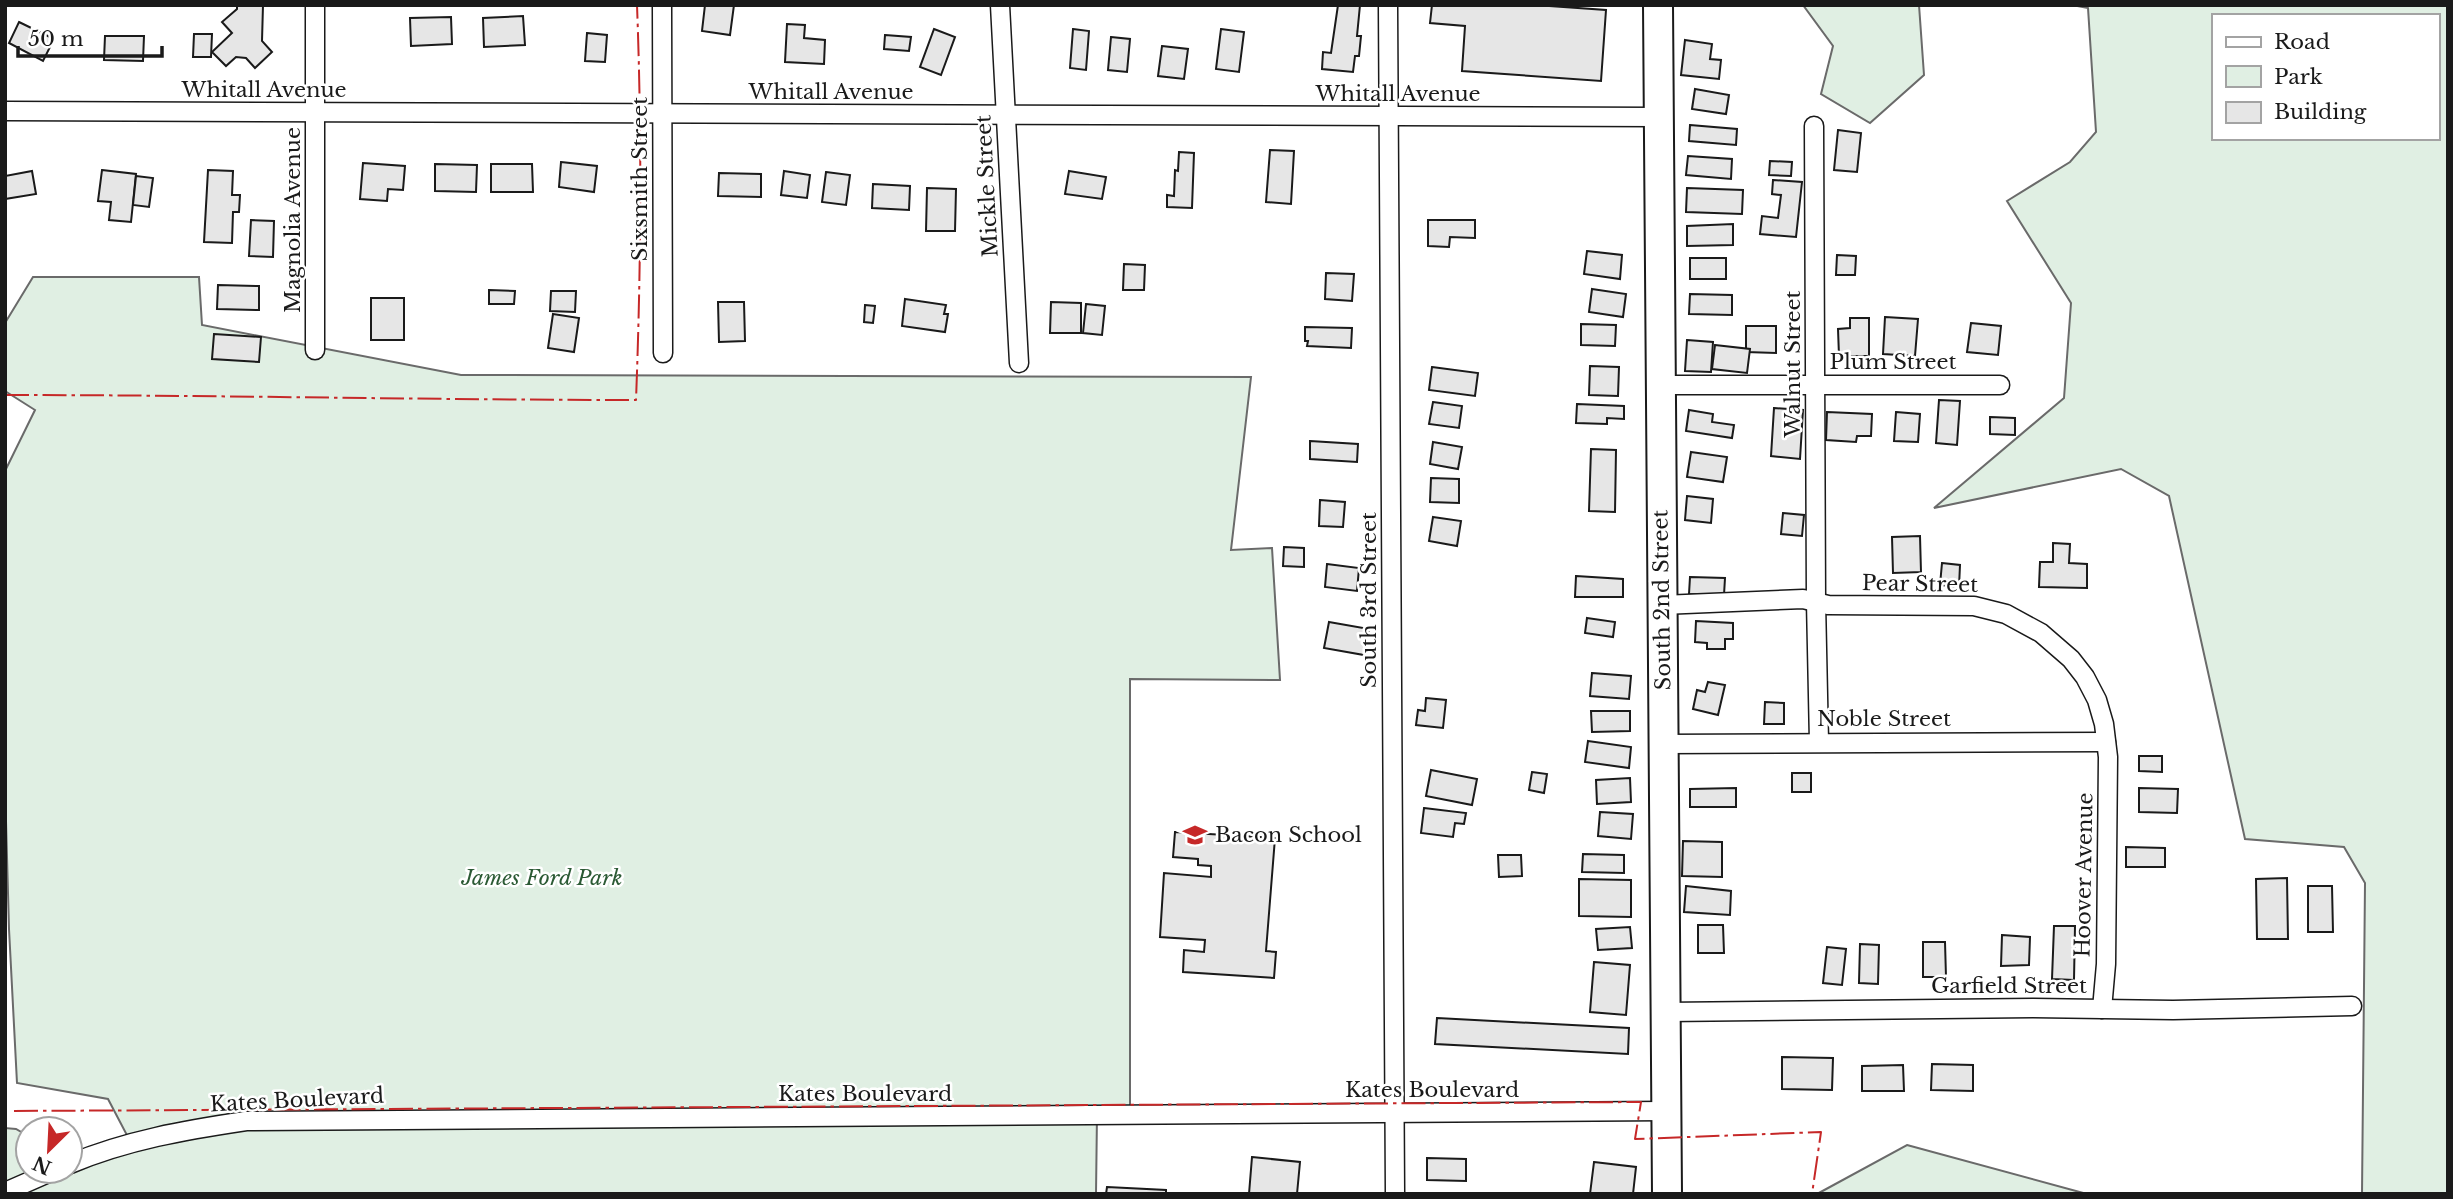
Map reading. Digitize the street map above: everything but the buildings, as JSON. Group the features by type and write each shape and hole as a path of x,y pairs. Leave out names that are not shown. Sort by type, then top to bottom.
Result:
{"main road":[{"name":"South 2nd Street","path":"1658,5 1667,1194"}],"street":[{"name":"Magnolia Avenue","path":"315,5 315,350"},
{"name":"Sixsmith Street","path":"662,5 663,353"},
{"name":"Mickle Street","path":"1000,5 1019,363"},
{"name":"South 3rd Street","path":"1388,5 1395,1194"},
{"name":"Whitall Avenue","path":"5,111 1657,117"},
{"name":"Walnut Street","path":"1814,126 1819,742"},
{"name":"Plum Street","path":"1660,385 2000,385"},
{"name":"Pear Street","path":"1662,605 1803,599 1828,605 1975,606 2006,614 2025,623 2071,659 2085,677 2097,700 2106,741"},
{"name":"Noble Street","path":"1662,744 2106,741"},
{"name":"Hoover Avenue","path":"2102,1009 2106,964 2106,741"},
{"name":"Garfield Street","path":"1665,1012 2173,1010 2352,1006"},
{"name":"Kates Boulevard","path":"84,1158 179,1130 246,1121 1666,1111"}],"green space":[{"path":"1803,5 1919,5 1924,75 1870,123 1821,94 1833,46"},
{"path":"2072,5 2448,5 2448,1194 2362,1194 2365,883 2344,847 2245,839 2169,496 2121,469 1934,508 2064,398 2071,303 2007,201 2070,162 2096,132 2088,8"},
{"name":"James Ford Park","path":"33,277 199,277 202,325 461,375 1251,377 1231,550 1272,548 1280,680 1130,679 1130,1114 1097,1114 1096,1194 5,1194 5,1128 14,1129 14,1185 84,1185 84,1163 129,1139 108,1099 17,1083 5,785 5,471 35,410 5,391 5,323"},
{"path":"1907,1145 2087,1194 1817,1194"}],"power":[{"path":"5,395 636,400 640,202 637,5"},
{"path":"14,1111 1641,1102 1635,1139 1821,1132 1812,1194"}],"place":[{"name":"Bacon School","path":"1195,835"}]}
